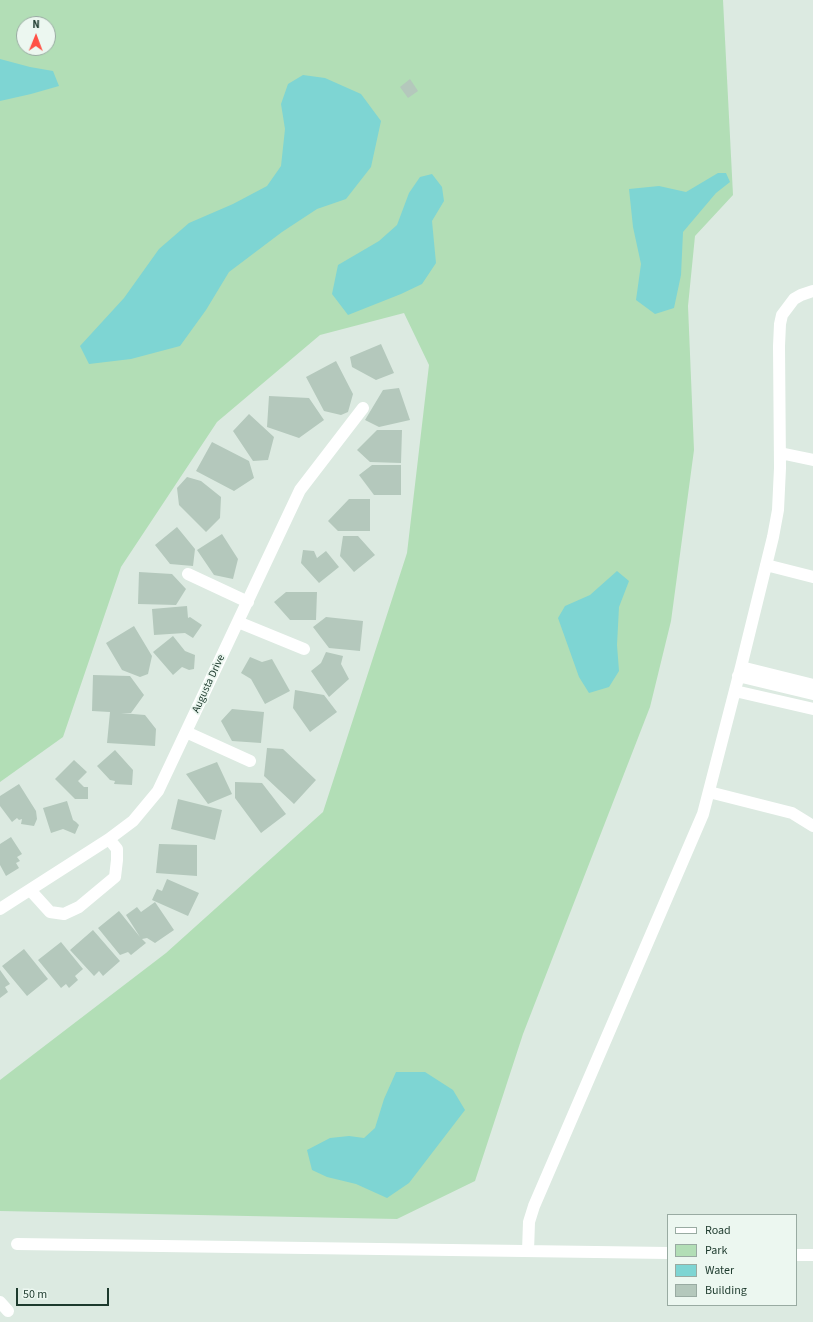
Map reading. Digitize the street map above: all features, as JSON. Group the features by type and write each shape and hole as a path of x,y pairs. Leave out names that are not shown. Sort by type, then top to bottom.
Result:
{"street":[{"path":"528,1251 529,1222 534,1206 699,825 709,792 766,565 778,510 780,453 779,346 782,314 794,300 801,295 813,292"},
{"name":"Augusta Drive","path":"0,909 31,891 133,822 158,792 300,490 363,408"},
{"path":"780,453 813,460"},
{"path":"766,565 813,577"},
{"path":"188,574 248,602"},
{"path":"238,622 304,649"},
{"path":"740,671 813,685"},
{"path":"740,671 813,694"},
{"path":"735,691 813,709"},
{"path":"186,732 250,761"},
{"path":"709,792 792,813 813,826"},
{"path":"31,891 50,912 64,914 80,907 115,877 117,849 109,839"},
{"path":"17,1244 667,1253"},
{"path":"797,1255 813,1255"}],"green space":[{"path":"0,0 723,0 733,195 695,236 688,306 694,450 671,621 650,707 523,1034 475,1181 397,1219 0,1211 0,1080 166,953 323,812 407,553 429,365 404,313 320,335 217,422 121,567 63,737 0,782"}],"water":[{"path":"0,59 53,71 59,86 0,101"},
{"path":"303,75 325,78 361,94 381,121 371,167 346,199 317,209 282,232 229,272 206,310 180,346 131,359 89,364 80,346 124,298 159,249 189,223 233,204 267,186 281,166 285,129 281,104 288,84"},
{"path":"718,173 726,173 730,182 716,193 683,232 681,275 674,308 655,314 636,300 641,264 633,227 629,189 659,186 686,192"},
{"path":"432,174 442,187 444,201 432,221 436,263 422,284 348,315 332,294 338,265 379,241 397,225 409,193 420,177"},
{"path":"617,571 629,581 619,607 617,645 619,671 609,687 589,693 579,677 558,618 565,606 590,595"},
{"path":"396,1072 425,1072 453,1090 465,1110 409,1183 387,1198 356,1184 327,1177 312,1170 307,1150 330,1138 349,1136 364,1138 375,1128 384,1099"}],"building":[{"path":"410,79 418,91 408,98 400,87"},
{"path":"381,344 394,373 376,380 352,367 350,357"},
{"path":"336,361 353,394 348,412 341,415 324,411 306,377"},
{"path":"399,388 410,420 379,427 365,420 383,390"},
{"path":"269,396 309,398 324,420 299,438 267,427"},
{"path":"249,414 274,437 268,460 253,461 233,431"},
{"path":"377,430 402,430 401,463 370,462 357,450"},
{"path":"212,442 249,461 254,478 234,491 196,471"},
{"path":"372,465 401,465 401,495 374,495 359,475"},
{"path":"187,477 201,481 221,497 220,518 206,532 179,505 177,488"},
{"path":"349,499 370,499 370,531 338,531 328,521"},
{"path":"177,527 195,549 193,566 170,564 155,545"},
{"path":"222,534 238,559 233,579 214,575 197,550"},
{"path":"343,536 358,536 375,555 354,572 340,556"},
{"path":"303,550 314,551 317,558 326,551 339,567 319,583 301,563"},
{"path":"139,572 172,574 186,589 176,605 138,604"},
{"path":"286,592 317,592 316,620 290,620 274,602"},
{"path":"187,606 188,618 190,617 202,625 193,638 185,633 154,635 152,609"},
{"path":"326,617 363,621 360,651 329,648 313,627"},
{"path":"134,626 152,656 148,674 140,677 122,670 106,643"},
{"path":"173,636 185,651 195,655 194,669 189,670 182,667 173,675 153,652"},
{"path":"326,652 343,656 341,664 349,679 329,697 311,671 321,663"},
{"path":"250,657 262,662 272,659 290,691 265,704 251,679 241,673"},
{"path":"93,675 130,676 144,695 131,713 121,713 145,715 156,729 155,746 107,743 110,712 92,711"},
{"path":"295,690 324,695 337,712 310,732 293,708"},
{"path":"232,709 264,712 261,743 232,741 221,721"},
{"path":"267,748 283,749 316,780 294,804 264,776"},
{"path":"115,750 133,770 132,785 114,784 115,781 110,780 97,766"},
{"path":"74,760 87,772 78,781 84,787 88,787 88,799 75,799 55,779"},
{"path":"217,762 232,794 208,804 186,774"},
{"path":"235,782 262,783 286,814 261,833 235,798"},
{"path":"19,784 36,811 37,819 34,826 21,824 22,819 19,820 17,818 12,822 0,806 0,796"},
{"path":"178,799 222,810 215,840 171,829"},
{"path":"67,801 73,820 79,825 75,834 63,829 51,833 43,808"},
{"path":"11,837 22,854 17,857 20,861 16,863 19,868 6,876 0,865 0,844"},
{"path":"159,844 197,845 197,876 156,873"},
{"path":"167,879 199,893 188,916 152,900 157,889 162,891"},
{"path":"155,902 174,930 155,943 147,938 142,939 146,943 131,955 128,952 120,955 98,928 119,911 140,937 126,915 137,907 141,912"},
{"path":"93,930 120,961 103,976 99,971 94,976 70,950"},
{"path":"61,942 83,969 75,976 78,980 69,988 66,984 61,988 38,960"},
{"path":"24,949 48,979 27,996 2,966"},
{"path":"0,970 10,984 5,987 8,992 0,998"}]}
